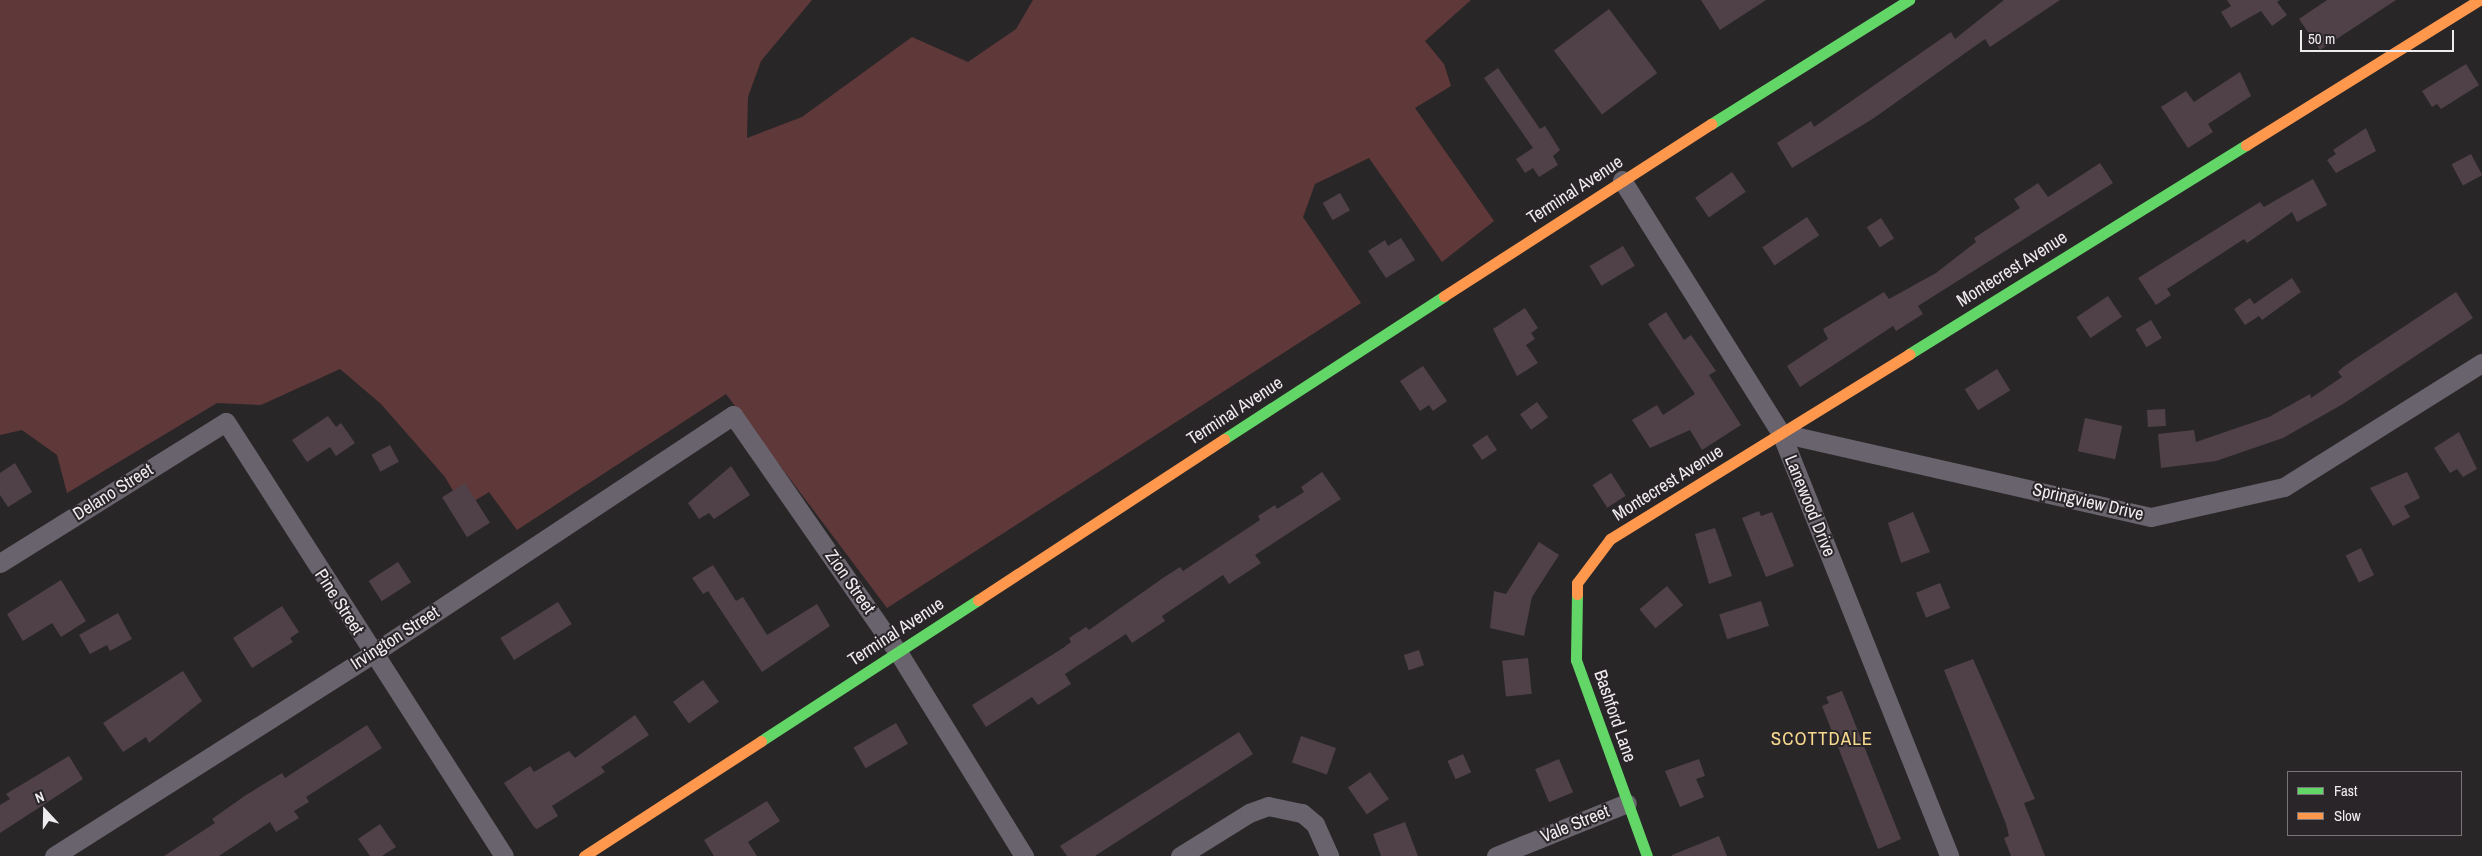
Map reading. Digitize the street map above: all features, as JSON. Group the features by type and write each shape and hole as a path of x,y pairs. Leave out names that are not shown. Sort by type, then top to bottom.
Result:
{"street":[{"name":"Terminal Avenue","path":"584,856 1622,180 1909,0"},
{"name":"Montecrest Avenue","path":"1577,583 1610,539 2479,0"},
{"name":"Lanewood Drive","path":"1622,180 1781,433 1949,856"},
{"name":"Springview Drive","path":"1781,433 2150,517 2284,487 2482,363"},
{"name":"Zion Street","path":"733,415 898,652 1024,856"},
{"name":"Irvington Street","path":"54,856 372,654 733,415"},
{"name":"Pine Street","path":"226,422 372,654 504,856"},
{"name":"Delano Street","path":"0,563 226,422"},
{"name":"Bashford Lane","path":"1577,583 1576,660 1647,856"},
{"name":"Vale Street","path":"1496,856 1627,803"},
{"path":"1180,856 1249,813 1268,806 1302,813 1315,824 1329,856"}],"shaded area":[{"path":"0,0 812,0 761,61 748,97 747,138 802,117 912,37 968,62 1016,29 1033,0 1471,0 1425,41 1444,64 1451,86 1415,108 1494,221 1442,262 1369,158 1315,184 1303,217 1361,303 887,608 726,394 517,530 489,492 463,508 445,477 381,404 340,369 261,405 217,403 67,493 57,455 22,430 0,435"}],"building":[{"path":"1701,0 1766,0 1720,30"},
{"path":"2004,0 2060,0 1990,47 1985,39 1874,118 1792,168 1777,143 1811,121 1814,127 1951,32 1955,39"},
{"path":"2227,0 2280,0 2277,2 2287,15 2272,26 2261,11 2231,28 2221,12 2231,6"},
{"path":"2327,0 2396,0 2320,50 2299,19"},
{"path":"1609,9 1657,73 1602,114 1554,51"},
{"path":"2466,64 2479,85 2441,109 2437,104 2432,107 2422,91"},
{"path":"1498,68 1540,129 1545,126 1560,150 1553,156 1558,165 1539,177 1533,168 1525,173 1516,159 1533,148 1484,78"},
{"path":"2240,72 2251,96 2208,124 2213,132 2188,148 2161,107 2186,91 2194,102"},
{"path":"2366,128 2376,151 2336,173 2327,160 2336,154 2333,150"},
{"path":"2471,154 2482,175 2463,186 2452,164"},
{"path":"2100,163 2113,183 1918,306 1923,314 1896,331 1893,326 1800,387 1787,366 1828,339 1823,329 1884,292 1889,299 1936,273 1976,242 1974,238 2020,208 2014,199 2038,183 2048,197"},
{"path":"1732,172 1746,192 1709,217 1695,198"},
{"path":"2313,179 2327,205 2297,222 2292,212 2247,243 2244,239 2167,289 2171,295 2156,305 2138,278 2260,202 2264,207"},
{"path":"1340,193 1350,210 1333,220 1323,203"},
{"path":"1807,217 1819,235 1775,265 1762,247"},
{"path":"1881,218 1894,238 1880,247 1867,227"},
{"path":"1401,238 1415,260 1386,278 1368,251 1385,240 1388,246"},
{"path":"1623,246 1635,266 1601,286 1590,266"},
{"path":"2292,278 2301,292 2262,320 2259,316 2245,325 2234,309 2250,298 2254,304"},
{"path":"2456,292 2473,318 2343,404 2283,438 2216,461 2161,468 2158,434 2194,430 2196,442 2269,417 2310,394 2311,398 2342,377 2338,372 2343,367"},
{"path":"2108,296 2122,317 2090,338 2076,317"},
{"path":"1525,308 1538,328 1531,333 1535,339 1526,345 1538,363 1517,376 1493,329"},
{"path":"1666,312 1684,340 1691,335 1716,371 1709,375 1741,425 1702,450 1690,430 1650,448 1632,420 1657,405 1663,415 1695,394 1648,324"},
{"path":"2151,320 2162,338 2146,347 2136,329"},
{"path":"1423,366 1447,401 1433,411 1429,405 1420,411 1400,381"},
{"path":"1997,369 2010,390 1978,410 1965,389"},
{"path":"1537,402 1548,417 1531,430 1520,414"},
{"path":"2165,409 2166,426 2148,427 2147,410"},
{"path":"328,416 336,427 341,423 355,443 336,456 330,447 307,462 292,440"},
{"path":"2085,418 2122,426 2115,459 2078,451"},
{"path":"2459,432 2477,469 2463,477 2457,469 2450,473 2434,448"},
{"path":"1487,435 1497,450 1482,460 1472,445"},
{"path":"390,445 399,462 380,472 371,455"},
{"path":"15,463 32,492 8,507 0,495 0,473"},
{"path":"731,466 750,495 714,519 709,513 699,519 688,503"},
{"path":"1322,472 1341,499 1255,555 1261,563 1229,584 1223,575 1162,616 1165,621 1132,643 1126,634 1065,674 1071,684 1038,705 1032,697 986,727 972,705 1063,648 1071,642 1069,638 1086,627 1089,630 1180,567 1183,571 1260,520 1258,516 1275,505 1277,509 1304,492 1301,487"},
{"path":"2407,472 2420,498 2404,506 2410,517 2393,526 2370,488"},
{"path":"1611,473 1626,496 1607,508 1593,485"},
{"path":"465,483 490,523 467,537 442,497"},
{"path":"1759,511 1761,516 1772,512 1794,566 1766,577 1742,518"},
{"path":"1913,512 1930,552 1901,563 1888,523"},
{"path":"1715,528 1732,576 1709,584 1695,534"},
{"path":"1539,542 1559,555 1532,597 1524,636 1490,628 1494,591 1506,594"},
{"path":"2361,548 2374,575 2359,582 2346,555"},
{"path":"398,562 411,582 382,601 369,581"},
{"path":"713,565 736,601 743,597 767,635 817,604 830,626 762,672 708,591 703,594 692,578"},
{"path":"61,580 86,621 61,637 52,623 23,641 7,614"},
{"path":"1940,583 1950,608 1926,618 1916,593"},
{"path":"1667,586 1683,605 1655,628 1639,609"},
{"path":"1761,601 1769,626 1727,639 1719,615"},
{"path":"558,602 572,624 514,660 500,638"},
{"path":"282,606 299,632 290,638 293,642 252,668 233,638"},
{"path":"118,613 132,639 110,651 107,645 90,654 79,635"},
{"path":"1419,650 1424,665 1409,670 1404,655"},
{"path":"1528,658 1532,694 1506,697 1502,661"},
{"path":"1973,659 2035,799 2024,803 2045,856 2011,856 2004,838 2009,836 2006,824 1944,670"},
{"path":"183,671 202,701 149,743 146,737 123,752 103,723"},
{"path":"703,680 719,702 689,724 673,702"},
{"path":"1842,691 1901,839 1878,849 1822,706 1829,703 1826,697"},
{"path":"635,715 649,735 601,767 605,772 552,806 558,816 537,829 534,827 504,783 530,766 534,772 569,751 575,758"},
{"path":"896,723 908,744 866,768 854,748"},
{"path":"367,725 382,748 306,797 309,802 294,811 299,818 276,832 270,822 219,856 164,856 215,823 212,819 246,795 282,773 285,778"},
{"path":"1239,732 1253,754 1095,856 1067,856 1060,846"},
{"path":"1301,736 1336,748 1327,775 1292,762"},
{"path":"1463,754 1471,772 1456,779 1447,761"},
{"path":"69,756 83,779 0,833 0,805 10,799 6,794"},
{"path":"1559,759 1573,792 1549,802 1535,769"},
{"path":"1699,759 1705,776 1696,779 1704,797 1680,807 1665,771"},
{"path":"1370,772 1389,799 1367,815 1348,787"},
{"path":"767,801 780,821 748,842 757,856 714,856 704,840"},
{"path":"1405,822 1418,856 1381,856 1373,834"},
{"path":"380,824 396,847 382,856 370,856 358,839"},
{"path":"1719,836 1727,856 1672,856 1672,855"}],"traffic: fast":[{"path":"1711,124 1909,0"},
{"path":"1909,354 2246,145"},
{"path":"1224,439 1444,296"},
{"path":"1577,594 1576,660 1647,856"},
{"path":"761,741 978,600"}],"traffic: slow":[{"path":"2246,145 2479,0"},
{"path":"1444,296 1711,124"},
{"path":"1577,594 1577,583 1610,539 1909,354"},
{"path":"978,600 1224,439"},
{"path":"584,856 761,741"}],"district":[{"name":"SCOTTDALE","path":"1822,739"}]}
